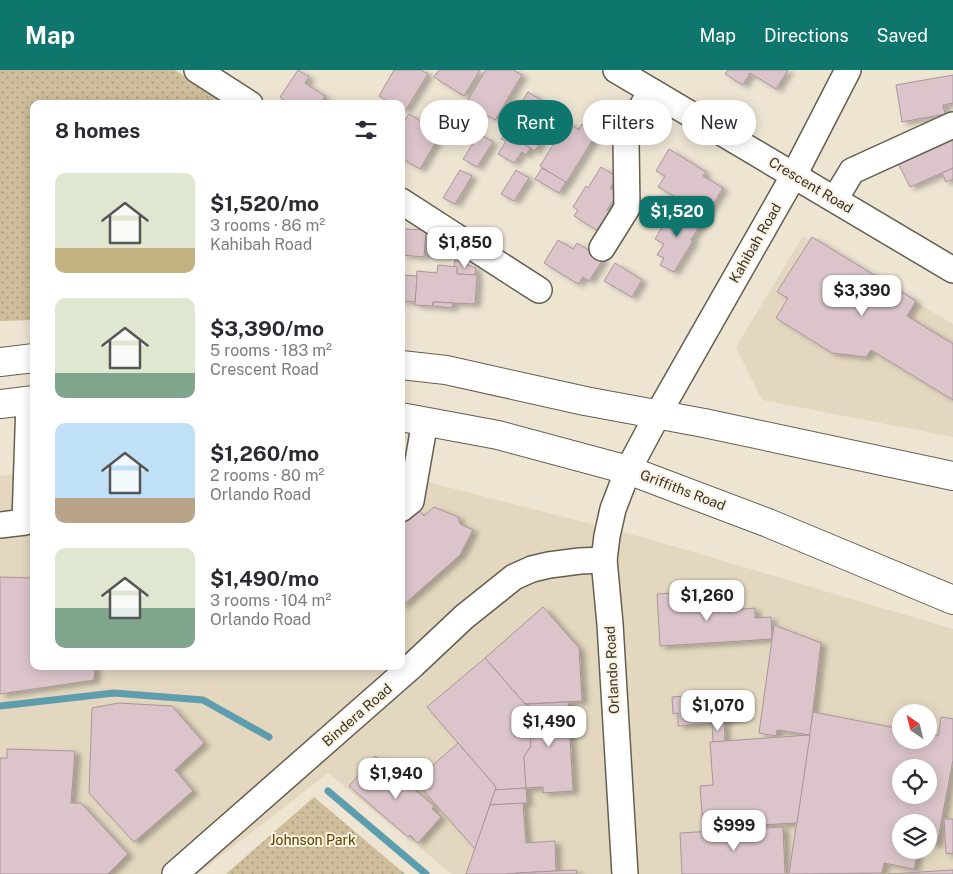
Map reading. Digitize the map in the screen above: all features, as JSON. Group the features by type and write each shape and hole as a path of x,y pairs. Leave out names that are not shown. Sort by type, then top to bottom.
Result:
{"highway":[{"path":"0,362 30,358"},
{"path":"405,365 446,370 585,401 658,414 953,476"},
{"path":"0,404 30,400"},
{"name":"Griffiths Road","path":"413,419 498,435 628,470 812,540 953,600"}],"street":[{"path":"198,70 244,100"},
{"name":"Kahibah Road","path":"628,470 794,175 848,70"},
{"name":"Crescent Road","path":"625,72 651,91 953,270"},
{"path":"602,248 627,208 626,142 632,124 651,91"},
{"path":"834,199 852,170 953,125"},
{"path":"405,204 539,290"},
{"path":"405,506 411,501 413,419"},
{"path":"0,525 25,522 30,420"},
{"name":"Orlando Road","path":"625,874 610,624 604,560 606,536 613,509 628,470"},
{"name":"Bindera Road","path":"407,659 464,618 514,577 532,569 580,561 604,560"},
{"name":"Bindera Road","path":"175,874 395,670"}],"shaded area":[{"path":"803,236 953,324 953,437 762,400 736,347"},
{"path":"30,472 30,670 405,670 405,476 649,539 953,629 953,874 452,874 328,773 198,874 0,874 0,476"}],"green space":[{"path":"0,70 175,70 220,100 30,100 30,320 0,321"},
{"name":"Johnson Park","path":"314,797 405,874 226,874"}],"building":[{"path":"298,70 309,77 305,83 325,96 322,100 284,100 280,97"},
{"path":"394,70 421,70 428,74 405,111 405,100 386,100 379,96"},
{"path":"439,70 480,70 464,96 434,77"},
{"path":"486,70 513,70 522,75 507,100 498,100 498,115 495,120 488,116 488,100 468,100"},
{"path":"728,70 788,70 776,89 750,73 743,85 725,74"},
{"path":"953,75 953,103 943,105 945,114 902,122 896,85"},
{"path":"528,92 541,100 523,100"},
{"path":"409,114 420,121 420,145 434,145 420,169 405,160 405,120"},
{"path":"583,125 583,145 590,145 566,183 540,166 553,145 573,145 573,126 579,130"},
{"path":"488,139 493,142 477,167 463,159 472,145 488,145"},
{"path":"953,139 953,168 910,187 898,163"},
{"path":"504,145 525,145 530,148 526,155 522,152 514,163 498,154"},
{"path":"525,145 539,145 535,151"},
{"path":"669,149 706,172 703,176 723,188 706,216 702,213 701,215 693,209 694,207 658,187 665,176 656,171"},
{"path":"601,167 617,177 610,188 618,193 607,210 610,212 598,231 574,216 578,210 573,207"},
{"path":"542,168 566,182 559,193 535,179"},
{"path":"953,168 953,179 946,182 942,173"},
{"path":"460,170 472,176 455,204 443,198"},
{"path":"516,170 529,178 514,201 501,194"},
{"path":"675,206 702,222 674,272 660,265 664,258 657,255 664,244 655,239"},
{"path":"405,229 426,230 424,257 405,255"},
{"path":"812,237 916,301 907,316 953,344 953,400 871,350 866,357 832,353 776,318 788,298 777,292"},
{"path":"558,240 573,249 577,243 603,259 589,281 583,277 578,284 544,263"},
{"path":"455,260 476,268 475,275 457,274 457,267 454,266"},
{"path":"615,263 642,280 632,297 604,281"},
{"path":"438,265 457,267 457,274 477,275 475,304 433,302 433,306 415,305 417,271 437,273"},
{"path":"405,275 417,276 415,302 405,301"},
{"path":"433,302 453,303 452,308 433,306"},
{"path":"434,507 458,517 460,524 473,530 460,555 405,603 405,521 418,510 424,516"},
{"path":"0,577 30,578 30,670 95,670 94,680 0,694"},
{"path":"688,592 688,603 721,601 722,611 755,608 755,618 771,617 772,639 660,646 657,594"},
{"path":"543,607 579,648 582,701 525,704 485,658"},
{"path":"774,625 821,643 810,735 777,730 776,736 759,733"},
{"path":"485,658 525,704 528,704 531,746 524,757 526,788 495,790 496,787 427,707"},
{"path":"722,693 722,695 736,694 738,716 727,717 728,722 678,726 678,713 673,714 672,697"},
{"path":"568,702 573,791 543,793 543,787 526,788 524,757 531,746 528,704"},
{"path":"118,703 172,706 204,743 175,770 193,791 134,842 89,793 92,708"},
{"path":"813,712 892,727 892,749 938,749 941,717 953,719 953,760 937,844 937,814 892,814 892,859 916,859 914,869 884,863 882,873 789,874"},
{"path":"724,723 725,741 713,742 712,724"},
{"path":"810,735 797,823 703,828 700,786 713,785 710,742"},
{"path":"458,743 496,787 475,849 415,781"},
{"path":"7,749 75,751 71,803 81,803 128,854 108,874 0,874 0,758 7,758"},
{"path":"375,756 434,806 432,809 441,817 418,843 410,835 408,837 349,786"},
{"path":"526,788 527,803 490,805 495,790"},
{"path":"523,803 526,843 555,841 556,871 466,874 490,805"},
{"path":"944,819 953,819 953,853 946,854"},
{"path":"783,827 785,874 682,874 680,833"},
{"path":"576,870 577,874 516,874 516,873"},
{"path":"953,870 953,874 888,874"}],"waterway":[{"path":"0,706 114,693 203,700 269,737"},
{"path":"328,791 426,874"}]}
